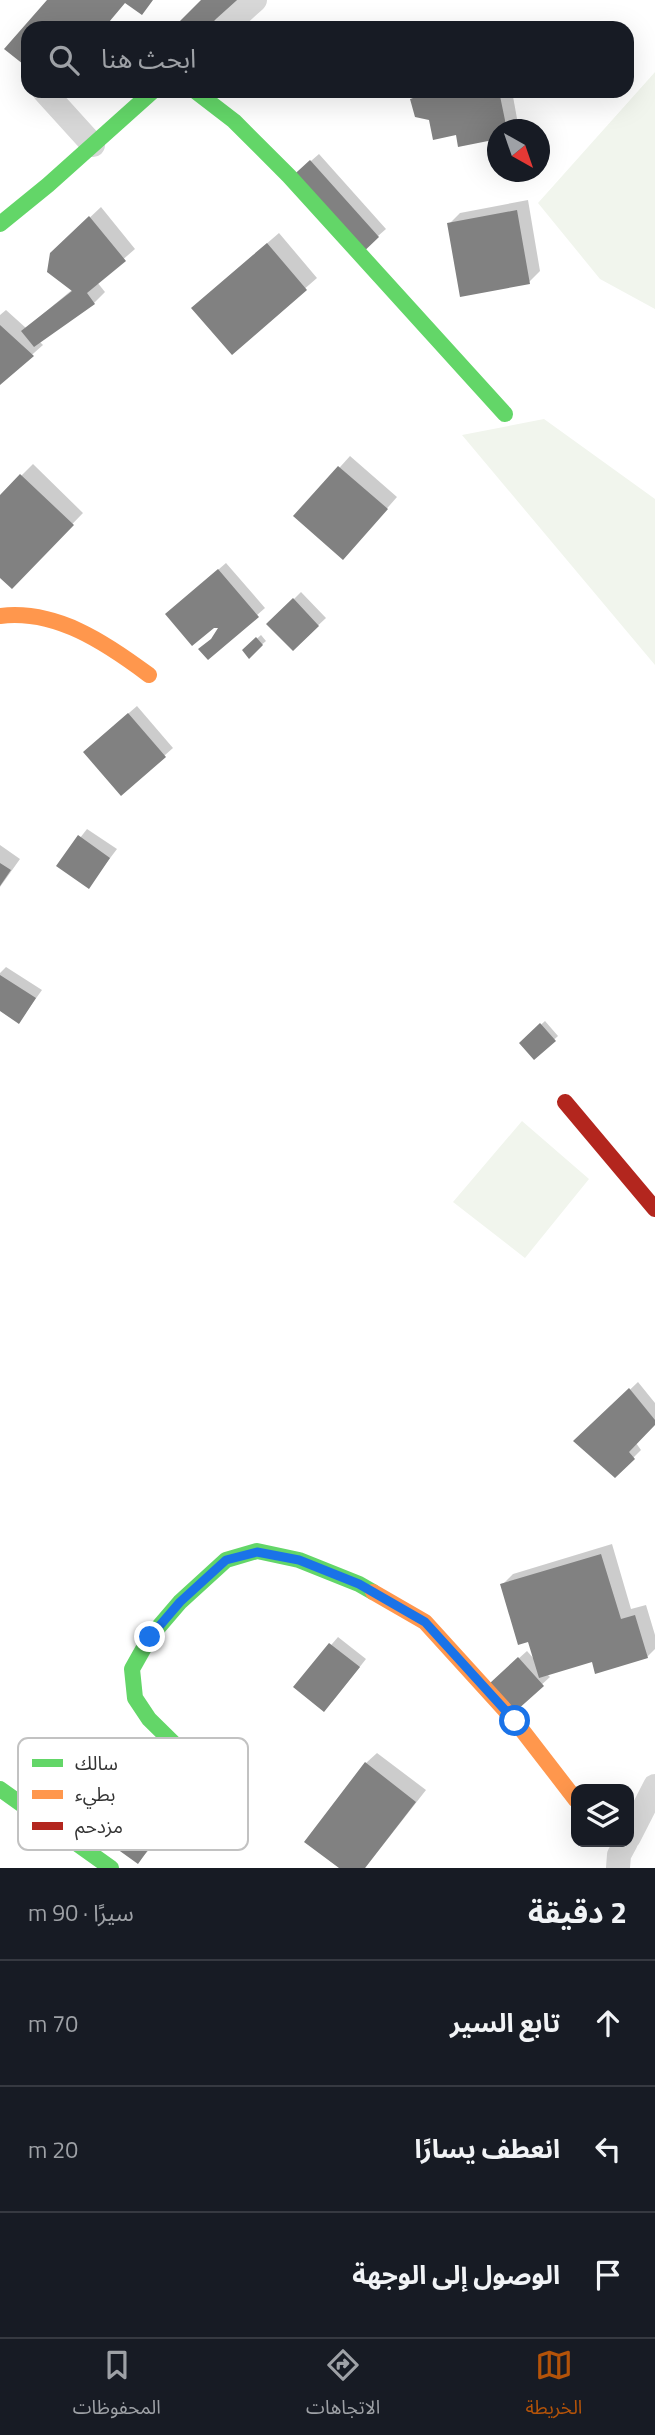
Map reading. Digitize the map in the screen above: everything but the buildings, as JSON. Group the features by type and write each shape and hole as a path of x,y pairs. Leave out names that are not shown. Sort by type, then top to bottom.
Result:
{"street":[{"path":"232,21 255,0"},
{"path":"50,98 93,145"},
{"path":"0,224 145,98"},
{"path":"204,98 233,121 289,176 505,414"},
{"path":"0,616 13,613 48,619 87,634 149,675"},
{"path":"565,1102 655,1209"},
{"path":"168,1738 149,1719 135,1698 132,1669 150,1637 180,1602 226,1560 257,1552 299,1560 359,1584 425,1622 515,1721 571,1794"},
{"path":"620,1849 655,1786"},
{"path":"0,1789 18,1802"},
{"path":"86,1850 111,1868"}],"shaded area":[{"path":"655,72 655,309 600,279 538,203"},
{"path":"544,419 655,499 655,665 462,435"},
{"path":"522,1121 589,1179 525,1258 453,1202"}],"traffic: fast":[{"path":"0,224 145,98"},
{"path":"204,98 234,121 289,176 505,414"},
{"path":"168,1738 149,1719 135,1698 132,1669 150,1637 180,1602 226,1560 257,1551 299,1560 373,1592"},
{"path":"0,1789 18,1802"},
{"path":"86,1850 111,1868"}],"traffic: slow":[{"path":"0,616 21,615 60,623 98,640 149,675"},
{"path":"373,1592 425,1622 515,1721 571,1794"}],"traffic: jam":[{"path":"565,1102 655,1209"}],"route":[{"path":"150,1637 180,1602 226,1560 257,1552 299,1560 359,1584 425,1622 515,1721"}]}
